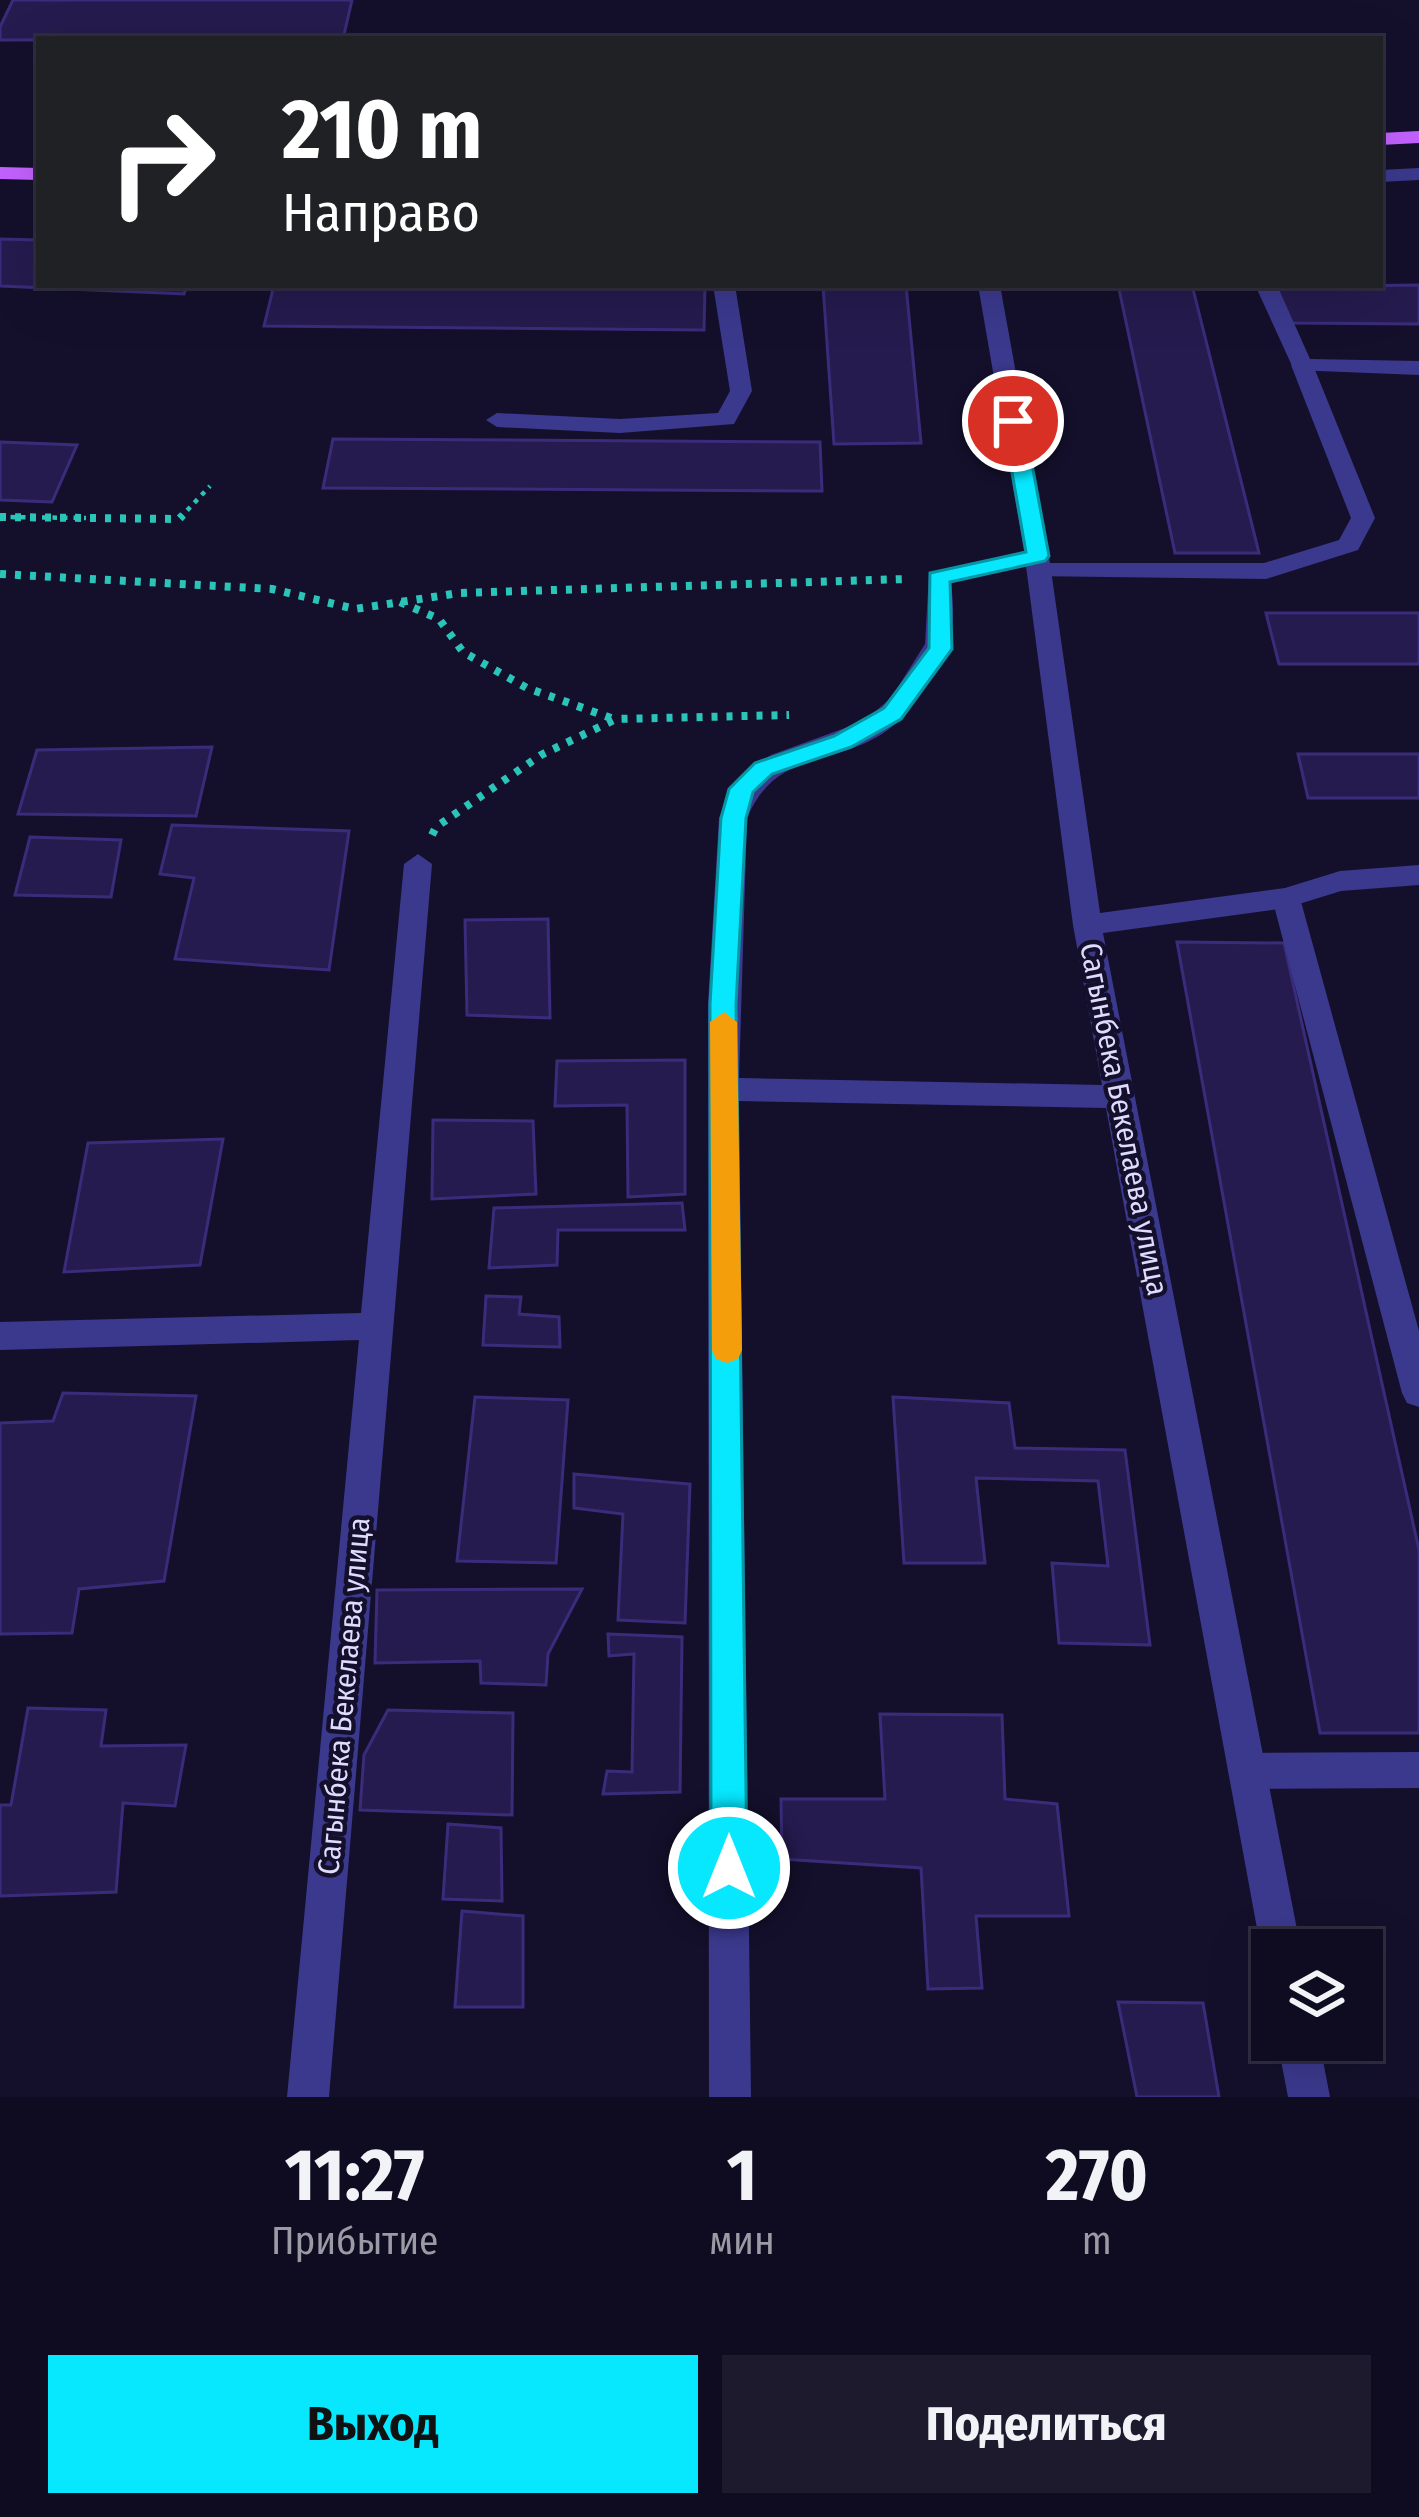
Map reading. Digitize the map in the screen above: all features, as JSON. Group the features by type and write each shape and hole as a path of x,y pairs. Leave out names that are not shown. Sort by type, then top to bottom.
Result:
{"main road":[{"path":"1383,140 1419,137"},
{"path":"0,173 36,174"}],"street":[{"path":"1383,176 1419,174"},
{"path":"497,420 620,426 726,419 741,391 724,288"},
{"name":"Сагынбека Бекелаева улица","path":"990,288 1038,564 1088,925 1277,1929"},
{"path":"730,2097 723,1004 730,857 742,789 763,768 842,741 893,713 940,649 938,578 1038,564 1266,571 1349,545 1363,518 1266,288"},
{"path":"1302,365 1419,368"},
{"name":"Сагынбека Бекелаева улица","path":"308,2097 418,864"},
{"path":"1088,925 1286,898 1340,881 1419,875"},
{"path":"1286,898 1419,1394"},
{"path":"726,1089 1120,1096"},
{"path":"0,1336 377,1326"},
{"path":"1247,1771 1419,1770"},
{"path":"1305,2061 1316,2096"}],"path":[{"path":"0,517 179,518 210,486"},
{"path":"0,574 272,589 355,609 459,593 938,578"},
{"path":"400,602 440,620 463,652 527,688 616,719 801,715"},
{"path":"418,864 436,827 542,755 616,719"}],"building":[{"path":"13,0 352,0 344,36 0,40 0,27"},
{"path":"0,239 36,240 36,288 0,286"},
{"path":"1419,285 1419,324 1292,323 1272,288 1383,288"},
{"path":"46,288 186,288 184,294"},
{"path":"273,288 705,288 704,330 264,326"},
{"path":"823,288 906,288 921,443 834,444"},
{"path":"1058,288 1210,289 1058,289"},
{"path":"1119,289 1193,289 1259,553 1175,553"},
{"path":"333,439 820,442 822,491 323,488"},
{"path":"0,442 77,445 52,502 0,500"},
{"path":"1266,613 1419,613 1419,664 1279,664"},
{"path":"212,747 196,816 18,814 37,750"},
{"path":"1298,754 1419,754 1419,798 1308,798"},
{"path":"172,825 349,831 329,970 175,959 194,878 160,874"},
{"path":"30,837 121,840 111,897 15,895"},
{"path":"548,919 550,1018 467,1015 465,920"},
{"path":"1177,942 1284,943 1419,1550 1419,1733 1320,1733"},
{"path":"685,1060 685,1194 628,1197 627,1105 555,1106 557,1061"},
{"path":"433,1120 533,1121 536,1194 432,1199"},
{"path":"223,1139 200,1265 64,1272 88,1143"},
{"path":"682,1203 685,1230 558,1230 557,1265 489,1268 494,1208"},
{"path":"486,1296 521,1297 519,1314 559,1317 560,1347 483,1345"},
{"path":"63,1393 196,1396 164,1581 79,1589 72,1633 0,1634 0,1423 53,1421"},
{"path":"475,1397 568,1400 556,1563 457,1561"},
{"path":"893,1397 1009,1403 1015,1448 1125,1450 1150,1645 1059,1643 1052,1563 1108,1566 1098,1481 976,1478 985,1563 904,1563"},
{"path":"574,1474 690,1484 685,1623 618,1620 623,1514 574,1508"},
{"path":"582,1589 548,1654 546,1685 481,1683 480,1661 375,1663 377,1590"},
{"path":"608,1634 682,1637 680,1792 603,1794 607,1771 632,1772 634,1654 609,1656"},
{"path":"28,1708 106,1710 101,1746 186,1745 175,1806 123,1803 116,1892 0,1896 0,1805 11,1805"},
{"path":"388,1710 513,1713 512,1815 360,1810 364,1755"},
{"path":"880,1714 1002,1715 1005,1799 1057,1804 1069,1916 976,1916 982,1988 928,1989 921,1868 782,1859 781,1799 885,1799"},
{"path":"448,1824 501,1828 502,1901 443,1899"},
{"path":"462,1911 523,1916 523,2007 455,2007"},
{"path":"1118,2002 1203,2003 1219,2097 1137,2097"}],"slow traffic":[{"path":"724,1022 727,1350"}],"route":[{"path":"729,1868 723,1004 733,818 742,789 763,768 842,741 893,713 940,649 938,578 1037,556 1013,421"}]}
